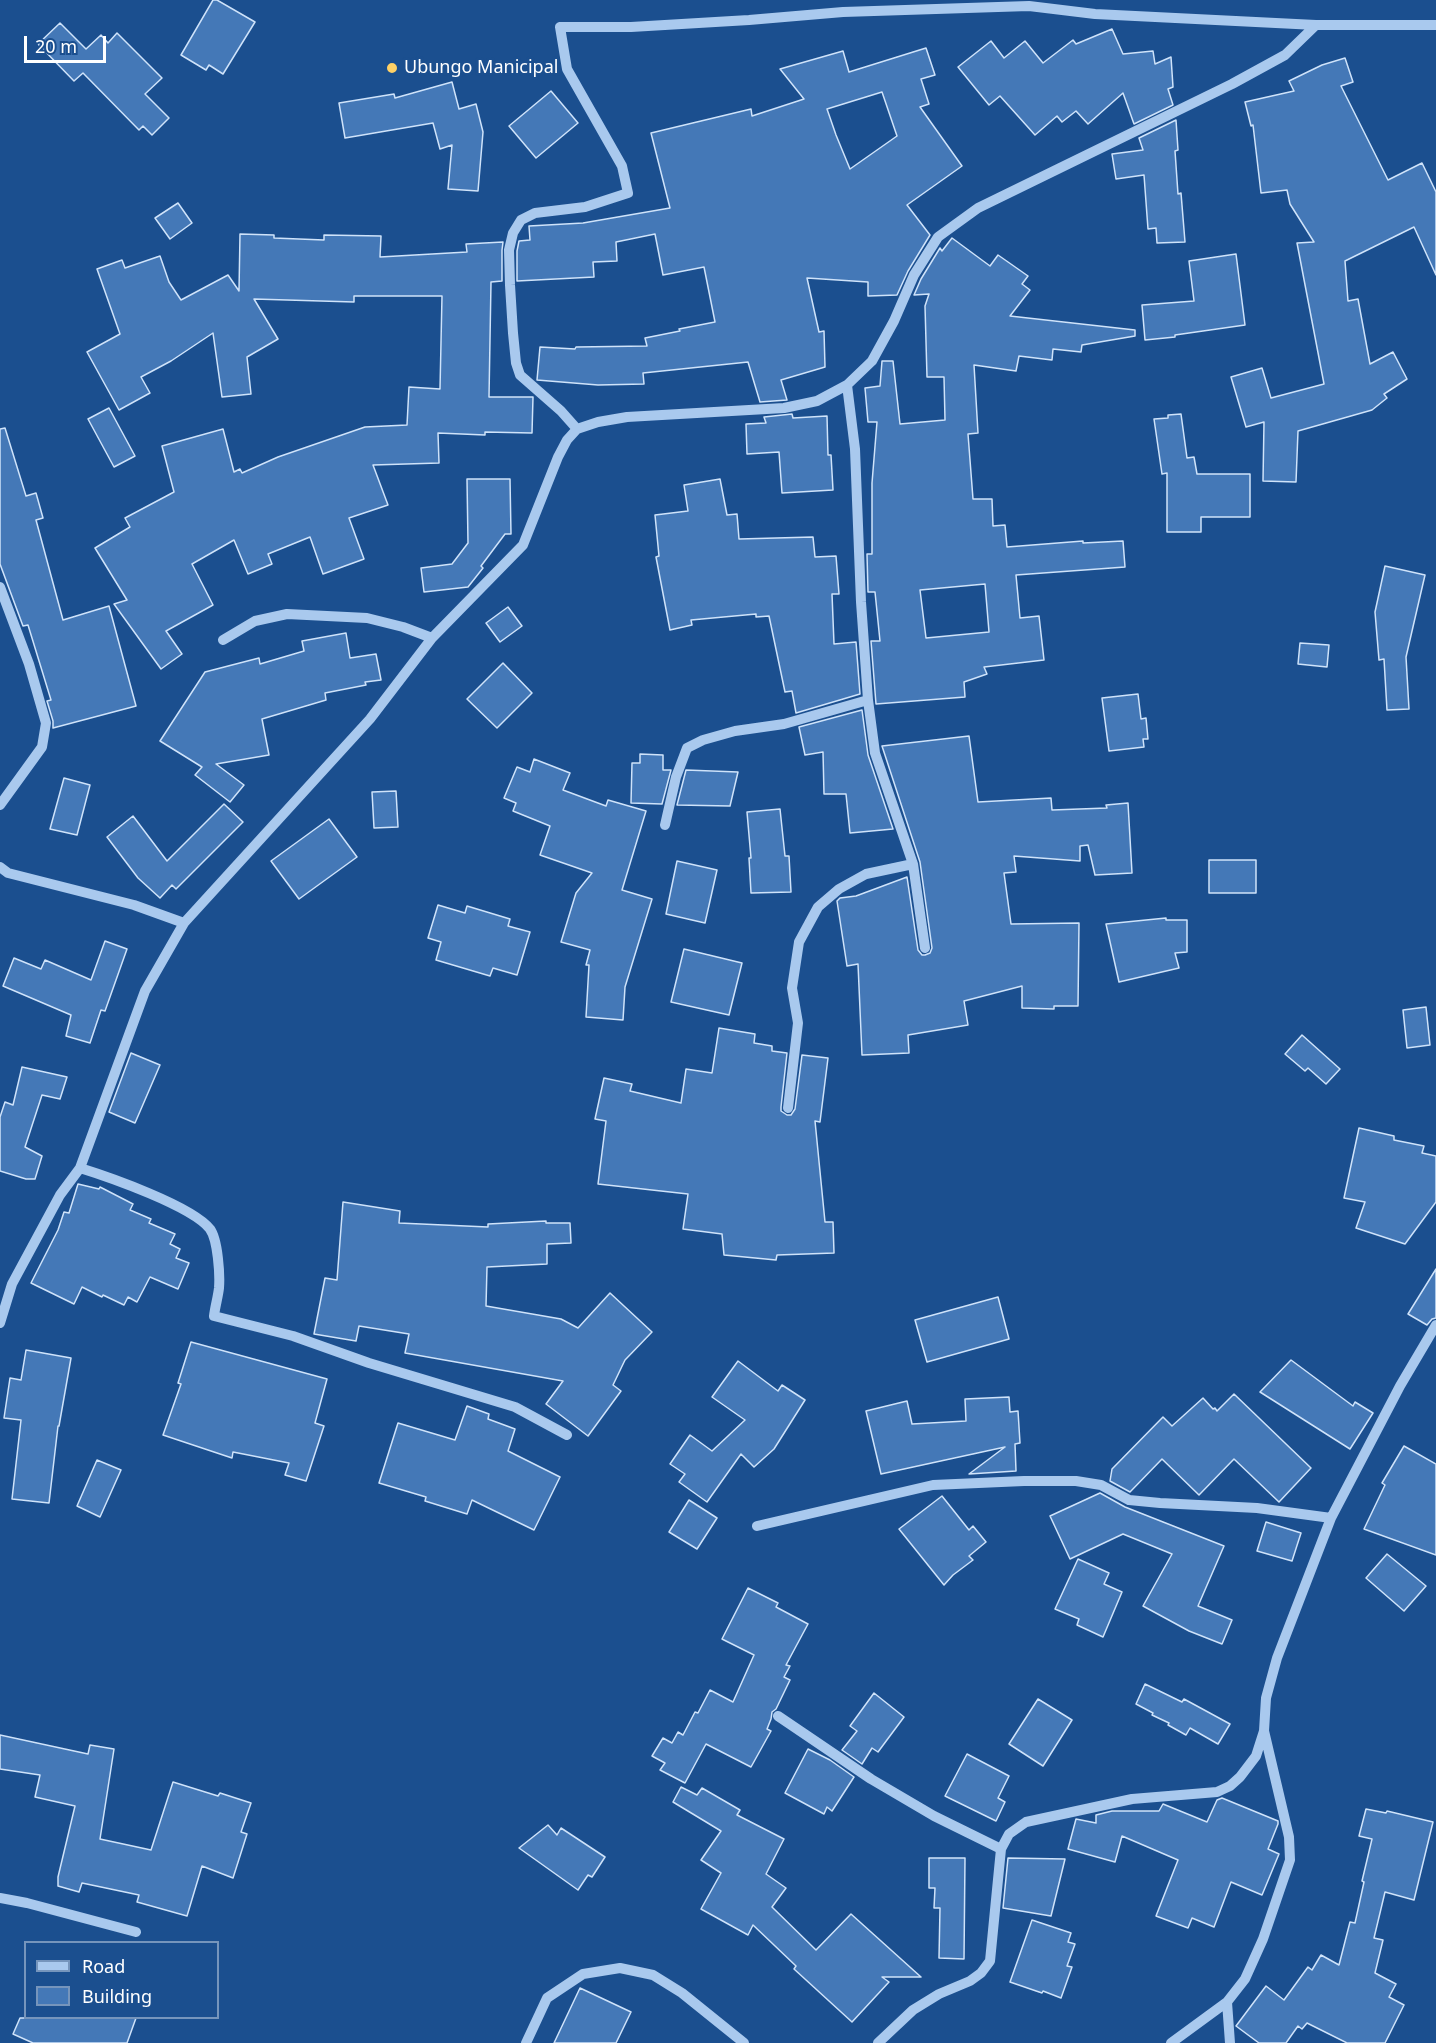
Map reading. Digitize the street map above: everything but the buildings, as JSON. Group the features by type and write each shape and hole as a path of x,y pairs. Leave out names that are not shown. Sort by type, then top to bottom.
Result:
{"street":[{"path":"577,429 561,411 520,375 516,363 513,333 509,250 513,232 521,220 535,213 585,207 628,194 622,166 567,69 560,27 632,27 748,21 843,12 1029,6 1095,14 1316,25 1436,25"},
{"path":"0,1323 12,1284 40,1236 60,1194 80,1168 145,992 184,923 370,719 432,638 523,545 558,457 567,440 577,429 598,422 627,417 784,408 817,401 846,385 872,361 894,321 914,276 938,237 978,208 1232,84 1285,55 1316,25"},
{"path":"846,385 855,449 858,549 868,700 875,753 913,864 926,948"},
{"path":"0,587 29,664 46,723 42,747 0,805"},
{"path":"223,640 255,621 287,614 367,618 403,627 432,638"},
{"path":"665,825 676,777 687,748 703,740 735,731 784,724 868,700"},
{"path":"788,1108 798,1023 792,988 799,942 818,907 839,889 867,874 913,864"},
{"path":"0,867 9,873 134,905 184,923"},
{"path":"80,1168 109,1177 177,1207 200,1220 211,1230 216,1244 219,1288 214,1316 293,1336 369,1363 515,1407 567,1435"},
{"path":"878,2043 913,2010 939,1994 970,1981 981,1973 990,1960 1001,1849 1009,1834 1026,1822 1132,1799 1217,1792 1230,1786 1256,1756 1264,1731 1266,1698 1277,1658 1331,1518 1400,1386 1436,1325"},
{"path":"757,1526 933,1485 1024,1481 1076,1481 1101,1485 1129,1500 1257,1508 1331,1518"},
{"path":"778,1716 871,1779 934,1816 1001,1849"},
{"path":"1171,2043 1227,2002 1245,1979 1263,1939 1290,1860 1289,1837 1264,1731"},
{"path":"0,1898 136,1932"},
{"path":"526,2043 547,1998 583,1974 620,1968 653,1975 682,1993 744,2043"},
{"path":"1227,2002 1230,2043"}],"place":[{"name":"Ubungo Manicipal","path":"392,68"}]}
